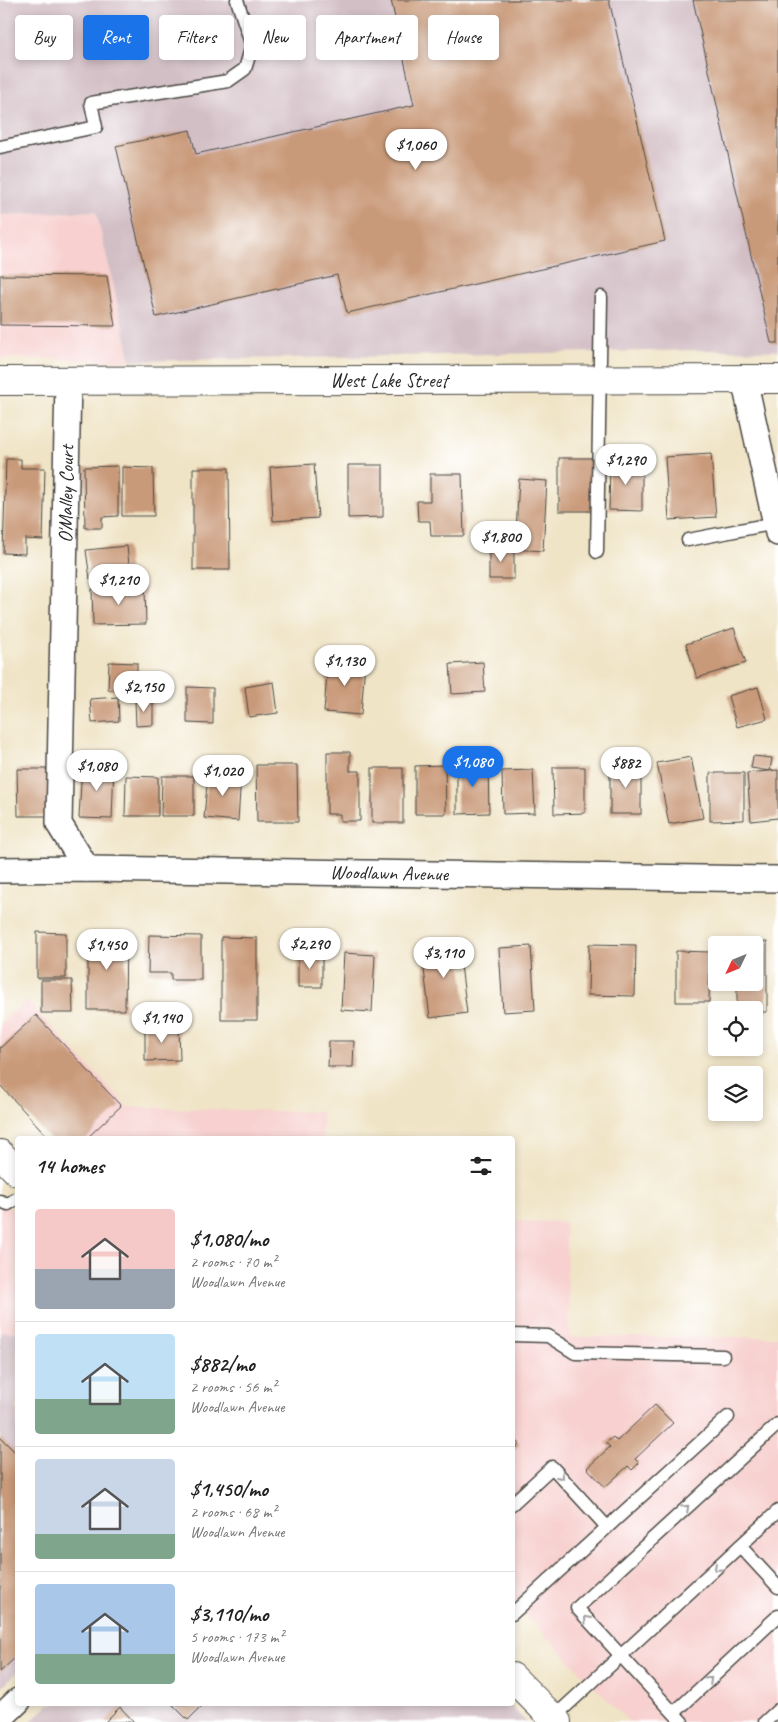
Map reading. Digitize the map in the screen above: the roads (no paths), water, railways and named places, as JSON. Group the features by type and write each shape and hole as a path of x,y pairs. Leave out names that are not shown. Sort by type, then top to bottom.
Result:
{"main road":[{"name":"West Lake Street","path":"0,381 778,379"},
{"path":"0,1154 15,1169"},
{"path":"515,1680 555,1720"}],"street":[{"path":"744,379 777,528"},
{"name":"O'Malley Court","path":"68,381 60,824 87,869"},
{"name":"Woodlawn Avenue","path":"0,870 87,869 778,879"},
{"path":"0,1718 15,1704"}],"lane":[{"path":"0,147 96,127 91,103 228,81 245,69 252,46 237,0"},
{"path":"597,552 601,297"},
{"path":"688,540 777,528"},
{"path":"0,1201 8,1204 15,1200"},
{"path":"515,1335 548,1336 575,1353 724,1356"},
{"path":"515,1611 728,1417"},
{"path":"778,1424 577,1608 678,1718 778,1616"},
{"path":"515,1501 552,1468 607,1527"},
{"path":"555,1720 620,1656 778,1511"},
{"path":"740,1546 778,1587"},
{"path":"765,1722 778,1710"}]}
